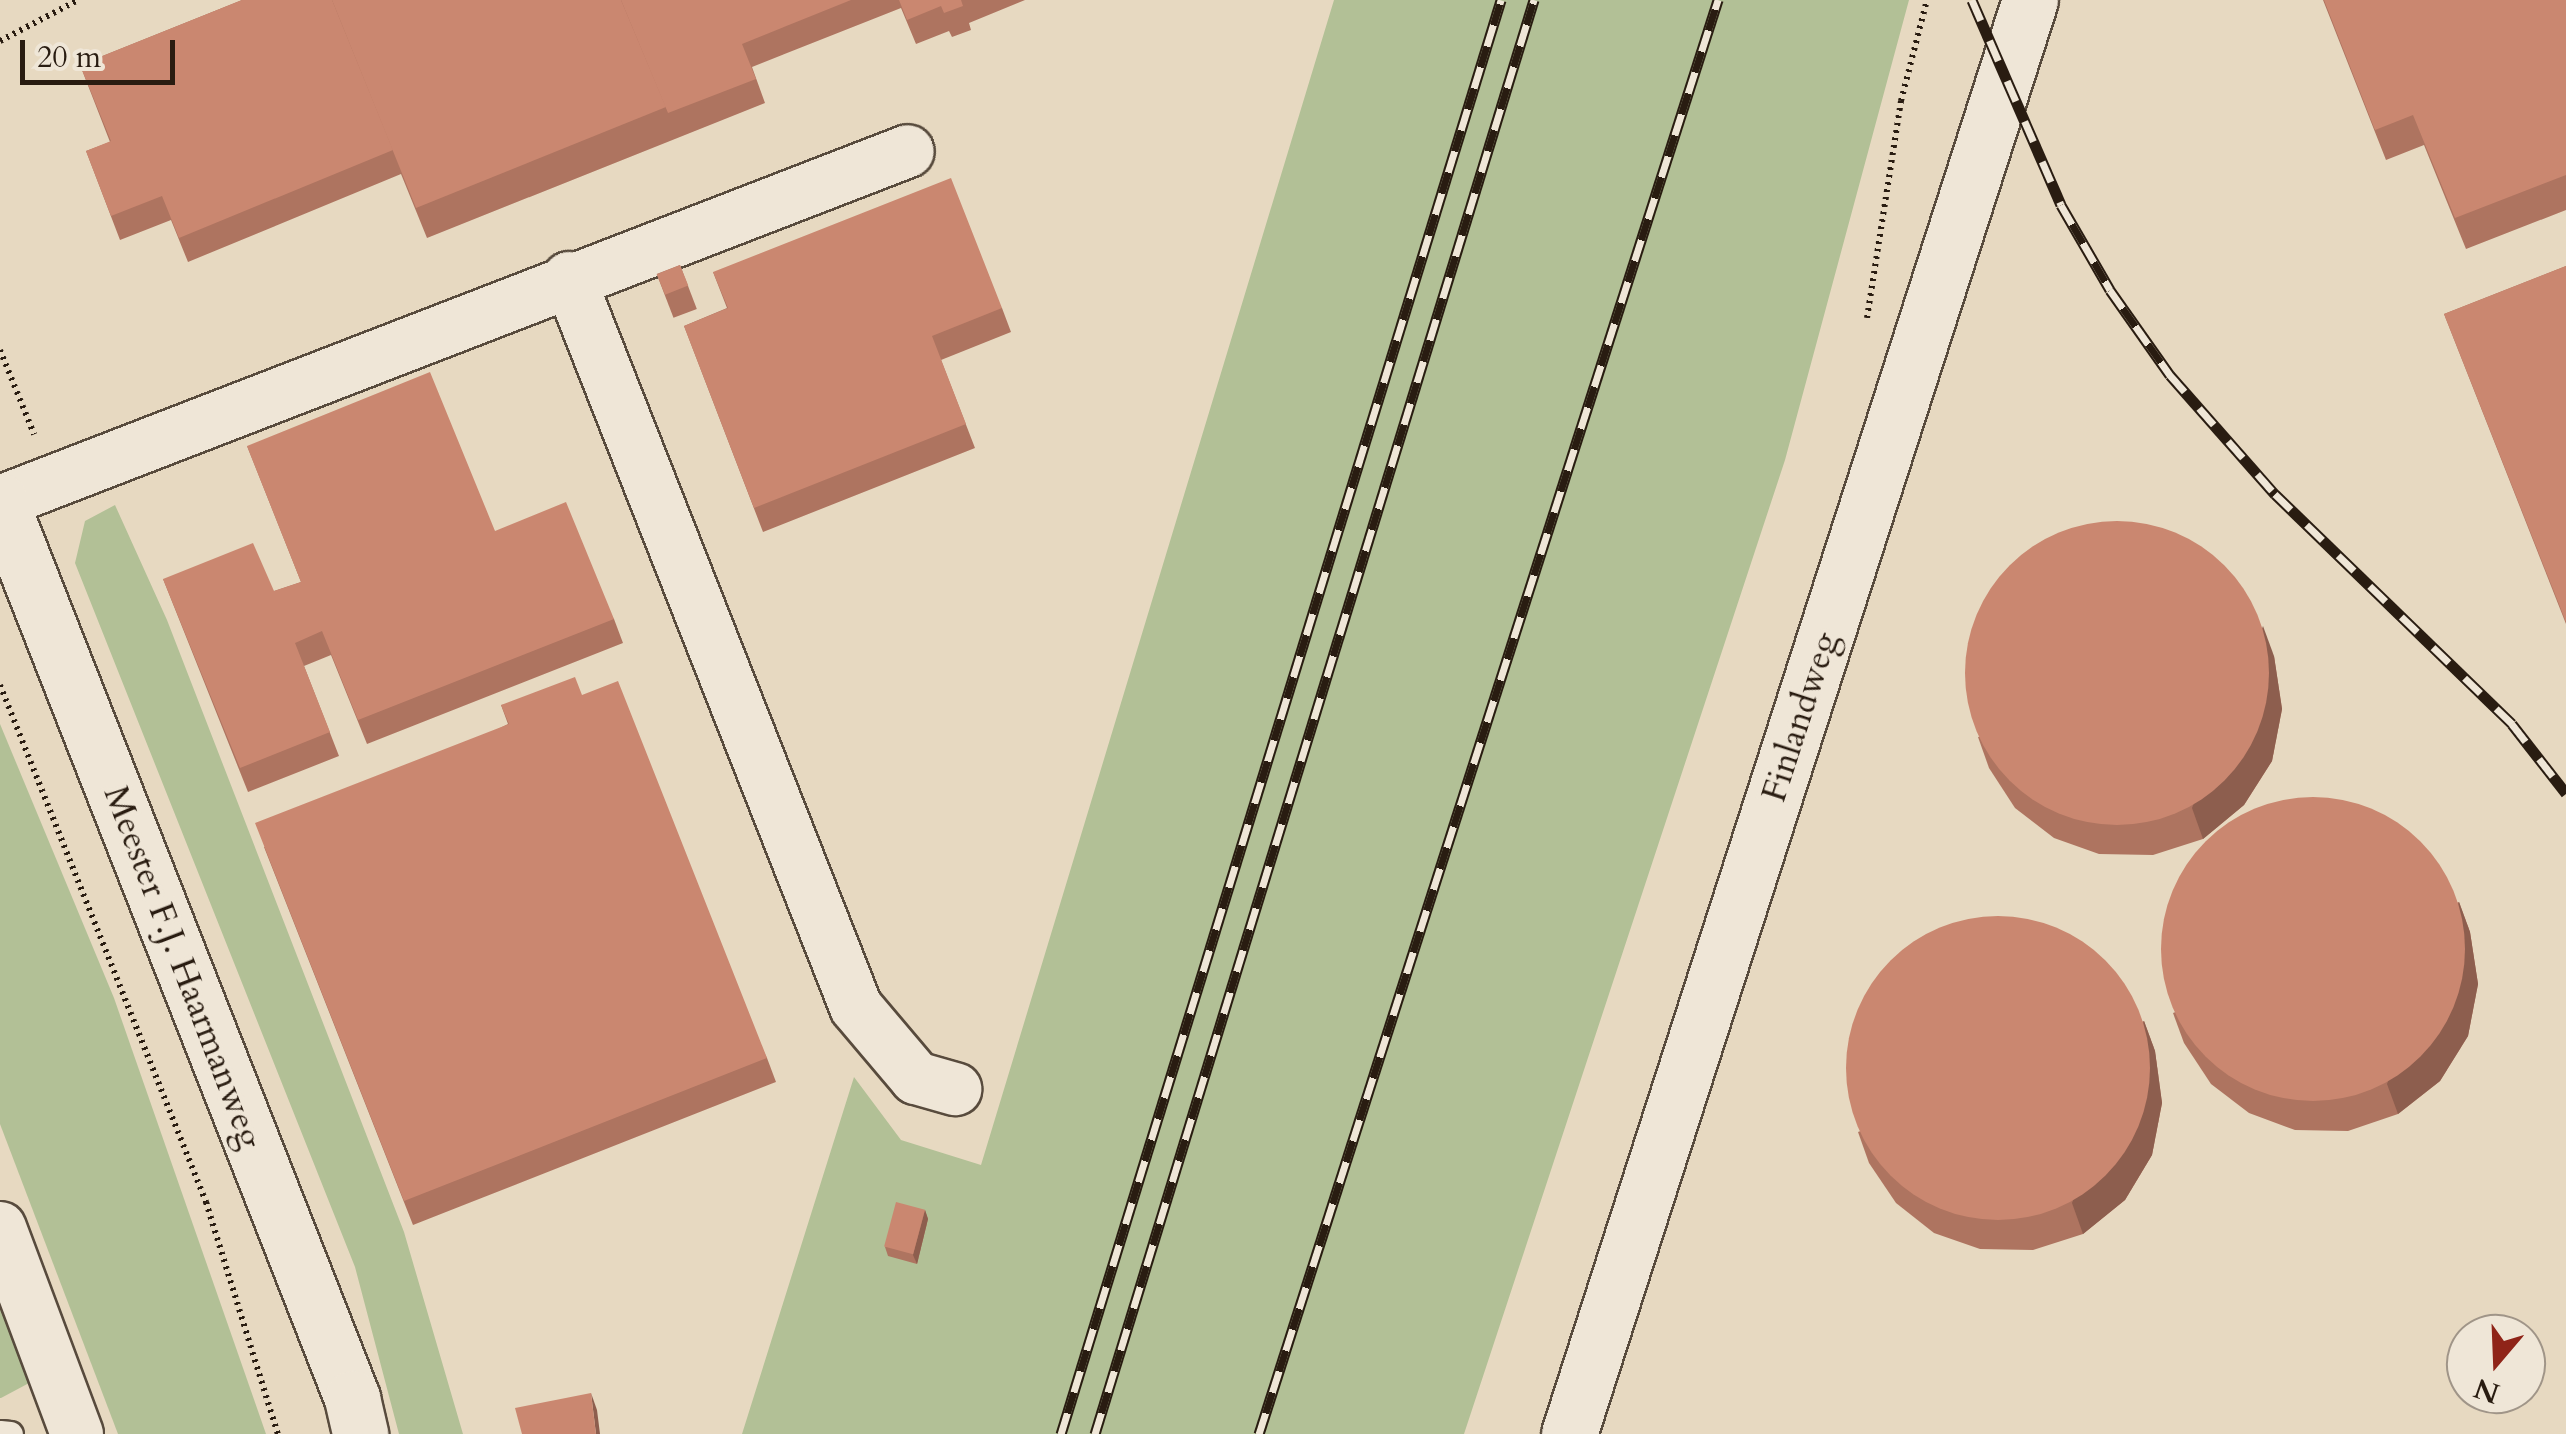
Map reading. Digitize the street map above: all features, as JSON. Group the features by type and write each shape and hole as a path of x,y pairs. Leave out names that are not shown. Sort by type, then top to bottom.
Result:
{"street":[{"name":"Finlandweg","path":"1570,1434 2030,0"},
{"name":"Meester F.J. Haarmanweg","path":"360,1434 352,1398 0,501 570,278 908,151"},
{"path":"570,278 856,1007 916,1078 955,1089"},
{"path":"0,1228 74,1433"}],"lane":[{"path":"0,1433 10,1434"}],"path":[{"path":"0,41 78,0"},
{"path":"1865,330 1901,101 1926,0"},
{"path":"0,350 52,482"},
{"name":"Meester F.J. Haarmanweg","path":"0,685 206,1202 278,1434"}],"green space":[{"path":"1334,0 1909,0 1785,460 1464,1434 742,1434 854,1077 901,1140 981,1165"},
{"path":"115,505 167,620 404,1232 463,1434 399,1434 355,1267 75,563 85,521"},
{"path":"0,724 114,998 266,1434 118,1434 0,1124"},
{"path":"0,1287 31,1382 1,1398 0,1398"}],"building":[{"path":"242,0 332,0 393,150 179,238 162,196 111,216 86,151 111,141 80,65"},
{"path":"332,0 621,0 666,107 416,208"},
{"path":"621,0 851,0 742,44 756,79 668,113"},
{"path":"899,0 961,0 963,6 944,13 941,6 907,20"},
{"path":"2324,0 2566,0 2566,175 2455,218 2413,115 2375,130"},
{"path":"951,178 1002,308 932,336 966,424 754,508 684,326 728,308 713,272"},
{"path":"680,265 688,285 665,295 657,274"},
{"path":"2566,266 2566,622 2444,314"},
{"path":"430,372 495,531 566,502 614,619 358,720 322,631 295,643 330,732 240,768 163,579 253,543 274,591 301,582 247,446"},
{"path":"2117,521 2175,532 2202,546 2225,565 2244,588 2258,615 2269,673 2258,731 2244,758 2225,781 2202,800 2175,814 2117,825 2059,814 2032,800 2009,781 1990,758 1976,731 1965,673 1976,615 1990,588 2009,565 2032,546 2059,532"},
{"path":"575,677 582,695 618,681 767,1058 404,1201 255,823 509,724 501,705"},
{"path":"2313,797 2371,808 2398,822 2421,841 2440,864 2454,891 2465,949 2454,1007 2440,1034 2421,1057 2398,1076 2371,1090 2313,1101 2255,1090 2228,1076 2205,1057 2186,1034 2172,1007 2161,949 2172,891 2186,864 2205,841 2228,822 2255,808"},
{"path":"1998,916 2056,927 2083,941 2106,960 2125,983 2139,1010 2150,1068 2139,1126 2125,1153 2106,1176 2083,1195 2056,1209 1998,1220 1940,1209 1913,1195 1890,1176 1871,1153 1857,1126 1846,1068 1857,1010 1871,983 1890,960 1913,941 1940,927"},
{"path":"896,1202 925,1210 913,1254 884,1246"},
{"path":"591,1393 596,1434 522,1434 515,1408"}],"railway":[{"path":"1061,1434 1501,0"},
{"path":"1095,1434 1534,0"},
{"path":"1259,1434 1718,0"},
{"path":"1972,0 2061,205 2110,290 2170,375 2275,494 2512,724 2566,793"}]}
